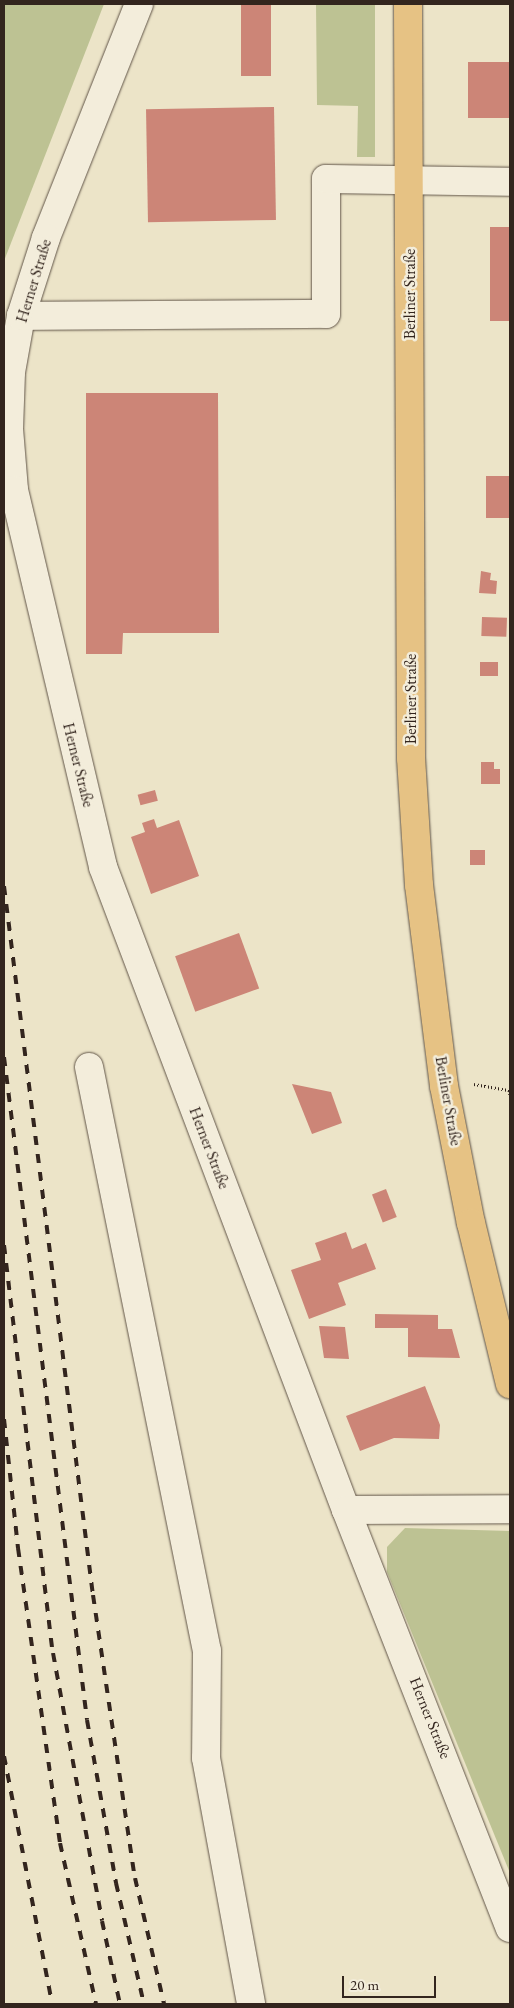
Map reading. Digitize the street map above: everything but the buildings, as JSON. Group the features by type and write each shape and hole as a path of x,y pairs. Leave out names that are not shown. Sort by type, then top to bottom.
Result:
{"main road":[{"name":"Berliner Straße","path":"408,4 411,758 419,885 444,1086 471,1223 510,1384"}],"street":[{"name":"Herner Straße","path":"139,4 46,238 21,316 11,372 9,429 14,490 103,867 346,1510 510,1928"},
{"path":"21,316 326,314 326,179 510,182"},
{"path":"89,1067 207,1651 206,1758 251,2004"},
{"path":"346,1510 510,1509"}],"path":[{"path":"444,1086 477,1083 509,1090 510,1095"}],"green space":[{"path":"4,4 104,4 4,261"},
{"path":"316,4 375,4 375,157 357,157 358,106 317,105"},
{"path":"405,1528 510,1531 510,1873 387,1572 387,1547"}],"railway":[{"path":"4,886 93,1595 135,1878 164,2004"},
{"path":"4,1057 87,1720 116,1883 144,2004"},
{"path":"4,1245 53,1653 102,1921 120,2004"},
{"path":"4,1419 18,1548 60,1843 96,2004"},
{"path":"4,1756 52,2004"}]}
